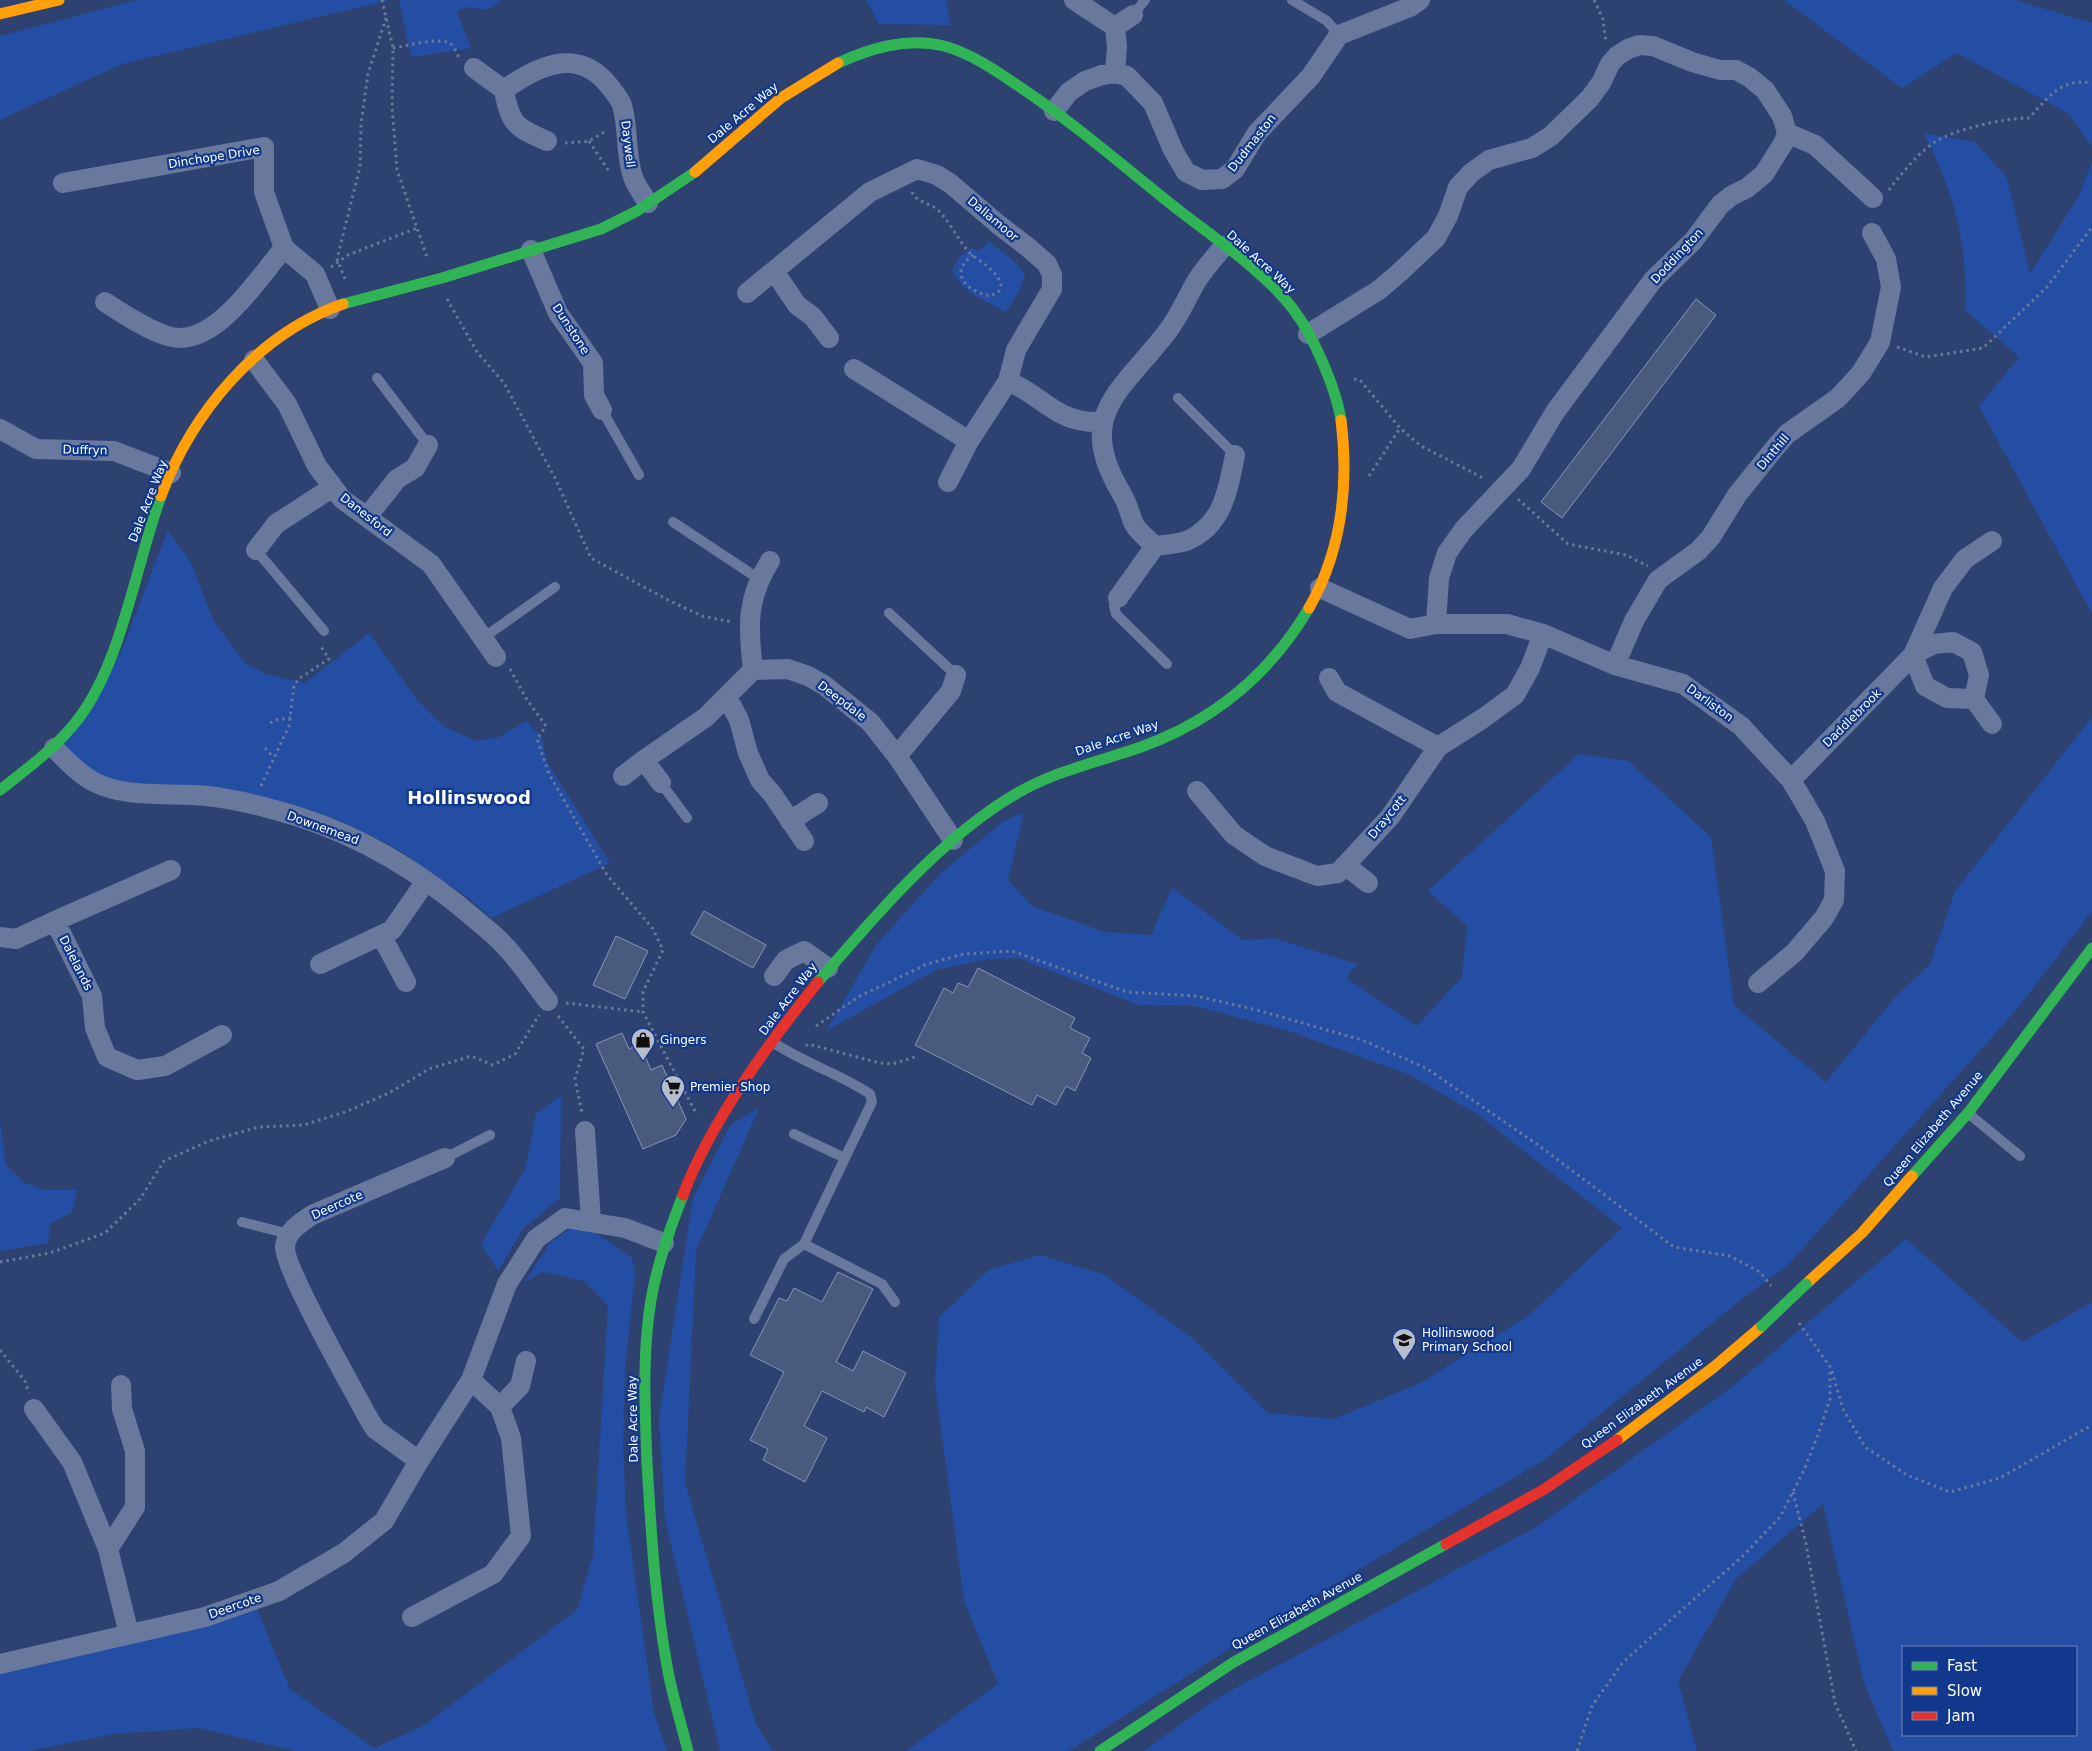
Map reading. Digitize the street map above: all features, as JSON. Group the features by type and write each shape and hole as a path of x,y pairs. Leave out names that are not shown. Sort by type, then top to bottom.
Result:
{"main road":[{"path":"0,14 59,0"},
{"name":"Dale Acre Way","path":"0,790 54,748 88,705 110,657 171,473 213,401 254,360 284,336 330,309 354,300 435,280 531,250 584,236 628,216 724,148 761,113 803,82 855,55 886,45 935,42 965,53 1054,111 1224,246 1268,283 1297,314 1335,394 1345,461 1341,522 1320,588 1296,629 1270,664 1235,695 1202,718 1156,741 1049,776 1014,795 953,840 864,928 828,968 780,1031 716,1132 688,1185 664,1243 652,1296 644,1387 655,1582 668,1673 688,1751"},
{"name":"Queen Elizabeth Avenue","path":"1100,1751 1234,1662 1543,1490 1623,1436 1692,1384 1762,1326 1862,1233 1968,1113 2092,948"}],"street":[{"path":"1074,0 1115,27"},
{"path":"1339,35 1410,7 1420,0"},
{"path":"1115,27 1139,7"},
{"path":"1054,111 1069,92 1085,81 1115,74 1117,47 1115,27"},
{"name":"Dudmaston","path":"1115,74 1127,76 1153,103 1173,150 1186,172 1202,180 1222,179 1234,169 1257,133 1310,76 1339,35"},
{"path":"1308,334 1379,290 1425,250 1436,238 1444,223 1458,187 1471,173 1488,160 1532,148 1551,136 1590,98 1617,56 1639,44 1653,46 1692,62 1720,70 1736,70 1749,76 1765,90 1782,116 1787,133 1814,144 1878,198"},
{"name":"Daywell","path":"504,90 523,76 544,66 576,62 600,74 622,103 633,178 648,203"},
{"path":"474,68 504,90 508,113 515,124 524,132 547,140"},
{"name":"Doddington","path":"1436,624 1438,578 1447,554 1464,529 1521,469 1555,412 1654,280 1693,240 1720,205 1731,196 1748,188 1764,174 1778,154 1787,133"},
{"name":"Dinchope Drive","path":"63,183 264,147 264,192 284,248"},
{"name":"Dallamoor","path":"747,293 870,192 917,169 937,175 951,184 1047,264 1052,275 1052,289 1016,350 1008,381 969,441 948,482"},
{"name":"Dinthill","path":"1615,665 1634,621 1658,580 1698,552 1712,537 1737,495 1774,449 1787,434 1838,398 1861,373 1880,342 1891,287 1886,259 1872,233"},
{"path":"1156,546 1135,526 1126,502 1113,481 1105,455 1101,422 1108,405 1119,388 1168,331 1197,280 1224,246"},
{"path":"105,302 135,322 179,338 195,336 216,326 284,248 315,274 330,309"},
{"name":"Dunstone","path":"531,250 558,313 593,363 594,395 602,410"},
{"path":"774,272 797,305 812,317 829,338"},
{"name":"Danesford","path":"254,360 287,404 318,466 333,487 342,498 431,564 496,656"},
{"path":"854,369 969,441"},
{"path":"1008,381 1027,389 1063,416 1081,422 1101,422"},
{"name":"Duffryn","path":"0,429 36,449 114,451 171,473"},
{"path":"367,517 396,479 415,468 428,445"},
{"path":"1118,598 1156,546 1185,541 1206,530 1226,500 1235,455"},
{"path":"256,550 276,524 333,487"},
{"name":"Daddlebrook","path":"1913,655 1944,588 1965,559 1992,541"},
{"path":"623,776 706,717 753,670 748,624 759,578 770,561"},
{"name":"Darliston","path":"1320,588 1410,629 1436,624 1507,624 1543,634 1615,665 1683,684 1741,726 1791,780 1815,820 1835,871 1834,900 1824,918 1794,953 1758,983"},
{"name":"Draycott","path":"1197,791 1234,835 1265,856 1316,876 1338,872 1390,816 1438,747 1482,719 1515,694 1530,668 1543,634"},
{"name":"Daddlebrook","path":"1791,780 1913,655 1934,644 1953,642 1972,652 1979,675 1974,699"},
{"path":"1913,655 1925,686 1947,698 1974,699 1992,724"},
{"name":"Deepdale","path":"753,670 788,669 824,685 870,722 897,756 953,840"},
{"path":"897,756 952,691 956,675"},
{"path":"1329,678 1337,692 1438,747"},
{"path":"727,697 739,720 753,766 760,780 774,795 804,841"},
{"name":"Downemead","path":"54,748 68,763 94,782 115,789 150,794 208,796 255,806 299,817 364,842 398,862 458,905 503,944 548,1001"},
{"path":"644,760 661,783"},
{"path":"790,821 818,803"},
{"path":"1345,865 1368,883"},
{"path":"55,921 171,870"},
{"path":"320,964 392,930 426,882"},
{"name":"Dalelands","path":"0,937 16,938 55,921 92,996 95,1028 107,1056 137,1070 165,1066 222,1036"},
{"path":"381,935 406,982"},
{"path":"774,976 786,960 804,951 828,968"},
{"path":"585,1131 591,1221"},
{"name":"Deercote","path":"289,1234 299,1223 312,1215 445,1158"},
{"name":"Deercote","path":"0,1664 205,1617 279,1591 344,1553 384,1522 419,1461 471,1380 507,1284 536,1239 565,1218 625,1228 664,1243"},
{"path":"289,1234 285,1247 287,1260 366,1414 381,1434 419,1461"},
{"path":"500,1407 520,1386 526,1361"},
{"path":"412,1617 493,1574 521,1536 511,1438 500,1407 471,1380"},
{"path":"108,1548 135,1507 135,1451 122,1409 121,1385"},
{"path":"34,1409 72,1462 108,1548 129,1634"}],"lane":[{"path":"1292,0 1327,20 1339,35"},
{"path":"377,378 428,445"},
{"path":"1178,398 1235,455"},
{"path":"602,410 639,475"},
{"path":"673,522 759,578"},
{"path":"256,550 324,632"},
{"path":"483,638 555,587"},
{"path":"1118,598 1114,606 1116,614 1167,664"},
{"path":"889,613 956,675"},
{"path":"661,783 687,818"},
{"path":"754,1319 784,1259 804,1244 872,1102 870,1094 794,1056 773,1042"},
{"path":"1968,1113 2020,1156"},
{"path":"794,1134 845,1158"},
{"path":"445,1158 490,1135"},
{"path":"242,1222 289,1234"},
{"path":"804,1244 882,1284 895,1302"}],"path":[{"path":"382,0 394,48 392,107 397,170 435,280 459,316 477,352 504,383 554,478 591,558 668,600 702,616 748,624"},
{"path":"1594,0 1602,19 1605,41 1617,56"},
{"path":"339,263 337,259 360,167 361,124 368,74 386,17"},
{"path":"394,48 427,42 447,42 455,47 459,59 474,68"},
{"path":"1878,198 1915,159 1936,141 2007,118 2029,118 2059,87 2083,82 2092,83"},
{"path":"547,140 570,143 589,140 626,120"},
{"path":"589,140 614,178 633,178"},
{"path":"898,177 902,186 909,186 914,196 936,208 950,223 972,255 979,258 998,276 1001,284 999,292 991,296 976,290 961,278 960,271 964,262 972,255"},
{"path":"315,274 339,263 348,255 417,228"},
{"path":"1880,342 1926,357 1983,348 2047,288 2092,228"},
{"path":"1326,372 1360,380 1400,428 1421,446 1479,478 1503,486 1568,544 1626,555 1645,563 1658,580"},
{"path":"255,806 274,757 285,737 291,718 294,685 300,678 329,659 318,642 324,632"},
{"path":"496,656 511,670 527,700 546,726 537,739 549,774 607,874 653,929 664,950 643,992 643,1012 698,1115 716,1132"},
{"path":"270,723 285,717 291,718"},
{"path":"265,748 274,757"},
{"path":"780,1031 810,1029 858,997 927,964 964,954 1012,951 1127,992 1196,996 1257,1010 1362,1040 1426,1068 1538,1145 1674,1247 1730,1256 1760,1272 1771,1287"},
{"path":"548,1001 643,1012"},
{"path":"548,1001 566,1028 584,1049 575,1079 585,1131"},
{"path":"0,1262 50,1253 105,1233 140,1199 164,1161 209,1141 259,1127 304,1125 345,1112 389,1093 429,1069 471,1056 493,1065 515,1054 548,1001"},
{"path":"794,1056 808,1044 880,1063 892,1064 915,1057"},
{"path":"1795,1317 1830,1368 1843,1408 1865,1447 1907,1475 1950,1492 2000,1478 2092,1425"},
{"path":"0,1350 25,1382 34,1409"},
{"path":"1577,1751 1592,1706 1624,1662 1744,1556 1780,1518 1804,1470 1830,1400 1830,1368"},
{"path":"1793,1491 1806,1544 1835,1703 1856,1751"}],"shaded area":[{"path":"137,0 390,0 122,64 0,120 0,36"},
{"path":"399,0 502,0 486,10 467,7 457,11 471,48 411,57"},
{"path":"866,0 946,0 951,25 879,24"},
{"path":"1784,0 2015,0 2092,23 2092,147 2069,114 1957,53 1902,88"},
{"path":"1924,133 1975,142 2007,178 2030,274 2080,194 2092,160 2092,614 1979,406 2019,357 1965,310 1964,262 1957,219 1943,177"},
{"path":"989,242 1012,259 1025,274 1020,289 1006,312 982,300 968,290 956,278 952,270 959,257 971,248 979,251"},
{"path":"168,530 191,563 213,620 245,663 266,674 305,683 369,633 418,701 443,726 476,741 499,737 526,721 542,738 547,762 610,863 491,918 467,897 402,852 368,834 303,813 146,788 94,776 62,746 121,652"},
{"path":"2092,717 2092,911 2018,1008 1788,1265 1742,1299 1544,1460 1289,1611 1069,1751 906,1751 998,1684 964,1601 935,1384 939,1317 989,1270 1040,1255 1105,1275 1191,1337 1268,1413 1334,1419 1420,1383 1528,1316 1622,1228 1477,1114 1408,1074 1291,1032 1195,1006 1139,1005 1018,958 988,959 936,970 826,1031 877,944 940,874 1001,823 1024,812 1008,880 1032,906 1105,932 1151,935 1172,888 1243,940 1273,938 1357,964 1346,978 1417,1026 1462,977 1467,926 1428,891 1579,754 1628,761 1711,837 1734,1005 1826,1082 1897,995 1930,964 1955,891"},
{"path":"561,1096 560,1198 523,1229 498,1271 481,1244 526,1167 536,1113"},
{"path":"759,1108 696,1251 685,1483 756,1724 773,1751 720,1751 665,1519 659,1418 693,1198 731,1124"},
{"path":"0,1121 6,1165 25,1183 44,1190 77,1190 72,1212 50,1224 48,1243 0,1251"},
{"path":"569,1229 595,1233 632,1258 635,1274 625,1369 623,1447 626,1513 654,1713 667,1751 295,1751 199,1728 114,1734 29,1751 0,1751 0,1672 257,1609 290,1689 374,1748 423,1726 577,1610 593,1555 608,1305 584,1281 543,1272 524,1283 550,1243"},
{"path":"1906,1239 2022,1342 2092,1302 2092,1751 1893,1751 1864,1683 1823,1504 1736,1579 1678,1681 1697,1751 1143,1751 1219,1697 1536,1527 1732,1387"}],"building":[{"path":"1696,299 1716,315 1562,518 1541,502"},
{"path":"704,911 766,945 753,968 691,934"},
{"path":"616,936 648,951 625,999 593,985"},
{"path":"978,968 1075,1018 1070,1028 1090,1038 1082,1053 1091,1058 1075,1091 1066,1086 1056,1105 1037,1095 1032,1105 915,1045 944,988 953,993 958,983 968,987"},
{"path":"622,1033 629,1049 640,1044 651,1070 662,1065 686,1119 676,1135 643,1149 596,1044"},
{"path":"838,1272 873,1289 836,1362 853,1371 863,1351 906,1373 884,1417 866,1407 864,1412 822,1391 804,1426 827,1438 805,1482 763,1460 768,1449 750,1440 784,1372 750,1355 779,1298 787,1301 794,1288 822,1302"}],"traffic: fast":[{"path":"838,63 863,53 903,43 944,46 982,62 1038,99 1268,281 1293,309 1316,347 1329,378 1341,420"},
{"path":"343,304 442,278 601,229 637,211 695,172"},
{"path":"0,790 42,757 70,729 94,695 117,641 161,496"},
{"path":"818,982 885,906 934,856 960,833 1014,795 1045,779 1141,747 1192,724 1216,709 1258,674 1294,632 1309,608"},
{"path":"1912,1176 1968,1113 2092,948"},
{"path":"683,1195 660,1260 651,1300 646,1340 645,1402 650,1514 659,1616 669,1677 688,1751"},
{"path":"1762,1326 1806,1284"},
{"path":"1100,1751 1234,1662 1446,1544"}],"traffic: slow":[{"path":"0,14 59,0"},
{"path":"695,172 781,98 838,63"},
{"path":"161,496 174,465 190,435 231,380 256,356 283,335 312,317 343,304"},
{"path":"1309,608 1329,563 1340,517 1344,469 1341,420"},
{"path":"1806,1284 1862,1233 1912,1176"},
{"path":"1617,1440 1714,1367 1762,1326"}],"traffic: jam":[{"path":"683,1195 709,1139 742,1084 818,982"},
{"path":"1446,1544 1543,1490 1617,1440"}],"place":[{"name":"Gingers","path":"643,1061"},
{"name":"Premier Shop","path":"673,1108"},
{"name":"Hollinswood Primary School","path":"1404,1361"}],"district":[{"name":"Hollinswood","path":"469,797"}]}
